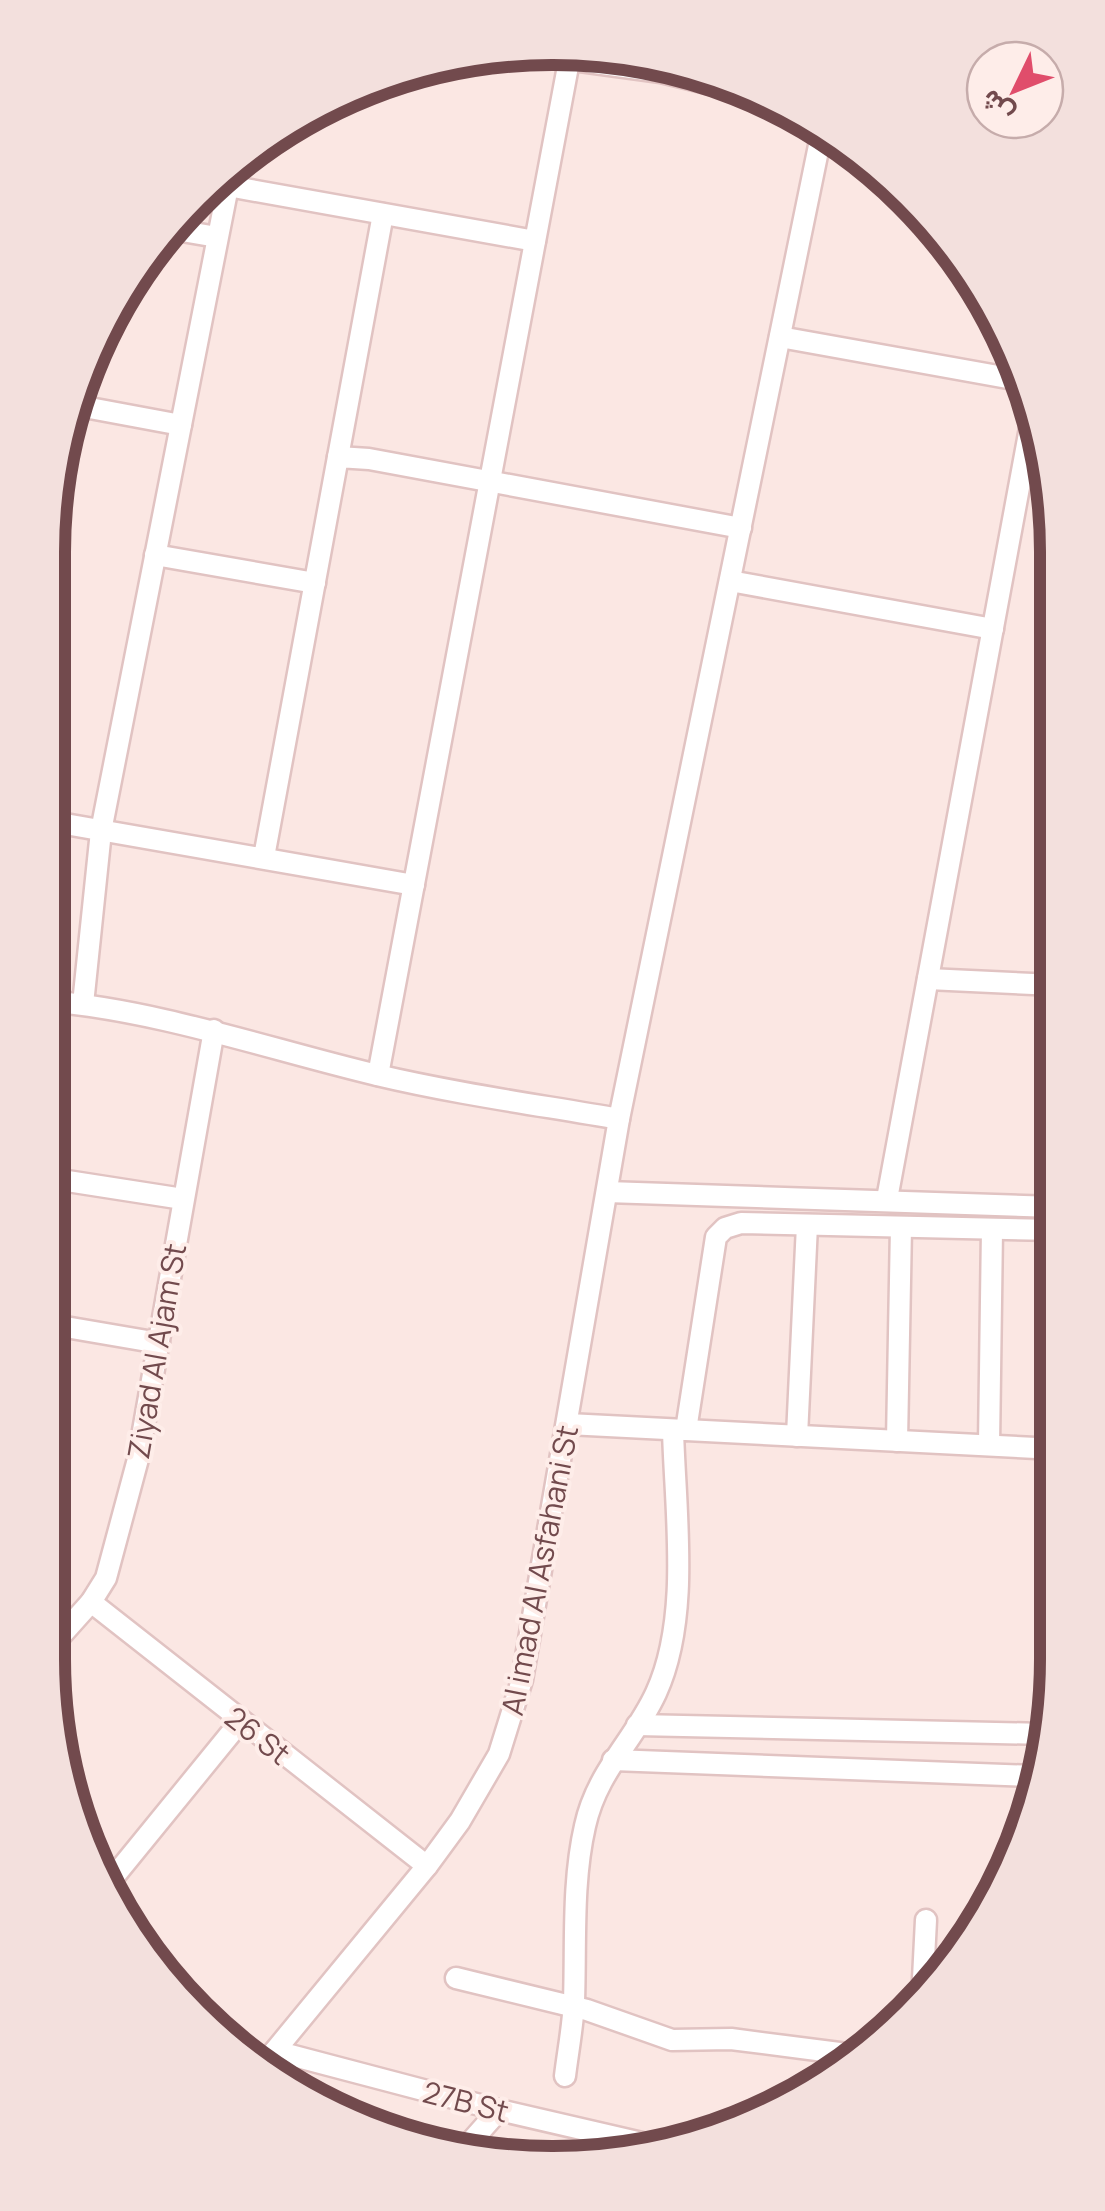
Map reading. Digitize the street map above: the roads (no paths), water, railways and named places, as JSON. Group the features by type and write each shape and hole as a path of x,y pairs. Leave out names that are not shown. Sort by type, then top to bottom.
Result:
{"street":[{"path":"378,1075 569,66"},
{"name":"Al imad Al Asfahani St","path":"271,2056 460,1821 500,1754 522,1680 619,1120 819,145"},
{"path":"240,179 383,214 536,241"},
{"path":"83,1004 101,831 227,190"},
{"path":"264,857 383,214"},
{"path":"185,232 217,238"},
{"path":"780,337 1007,378"},
{"path":"88,408 181,425"},
{"path":"888,1200 1027,443"},
{"path":"338,457 369,459 741,528"},
{"path":"155,554 315,583"},
{"path":"730,581 993,630"},
{"path":"65,824 414,885"},
{"path":"928,979 1040,984"},
{"path":"65,1002 214,1030 378,1075 619,1120"},
{"name":"Ziyad Al Ajam St","path":"65,1631 106,1578 138,1459 214,1030"},
{"path":"65,1181 183,1199"},
{"path":"607,1192 1040,1205"},
{"path":"565,2076 574,2007 577,1897 584,1826 603,1774 656,1692 669,1654 678,1594 680,1430 716,1237 725,1228 741,1223 1040,1230"},
{"path":"798,1436 807,1225"},
{"path":"897,1440 901,1227"},
{"path":"989,1445 992,1229"},
{"path":"65,1327 158,1343"},
{"path":"568,1424 1040,1448"},
{"name":"26 St","path":"91,1602 427,1866"},
{"path":"115,1875 240,1722"},
{"path":"637,1726 1034,1734"},
{"path":"801,1767 804,1730"},
{"path":"613,1760 1025,1776"},
{"path":"923,1975 926,1920"},
{"path":"456,1978 574,2007 672,2040 731,2039 838,2053"},
{"name":"27B St","path":"276,2060 629,2140"},
{"path":"473,2140 500,2110"}]}
